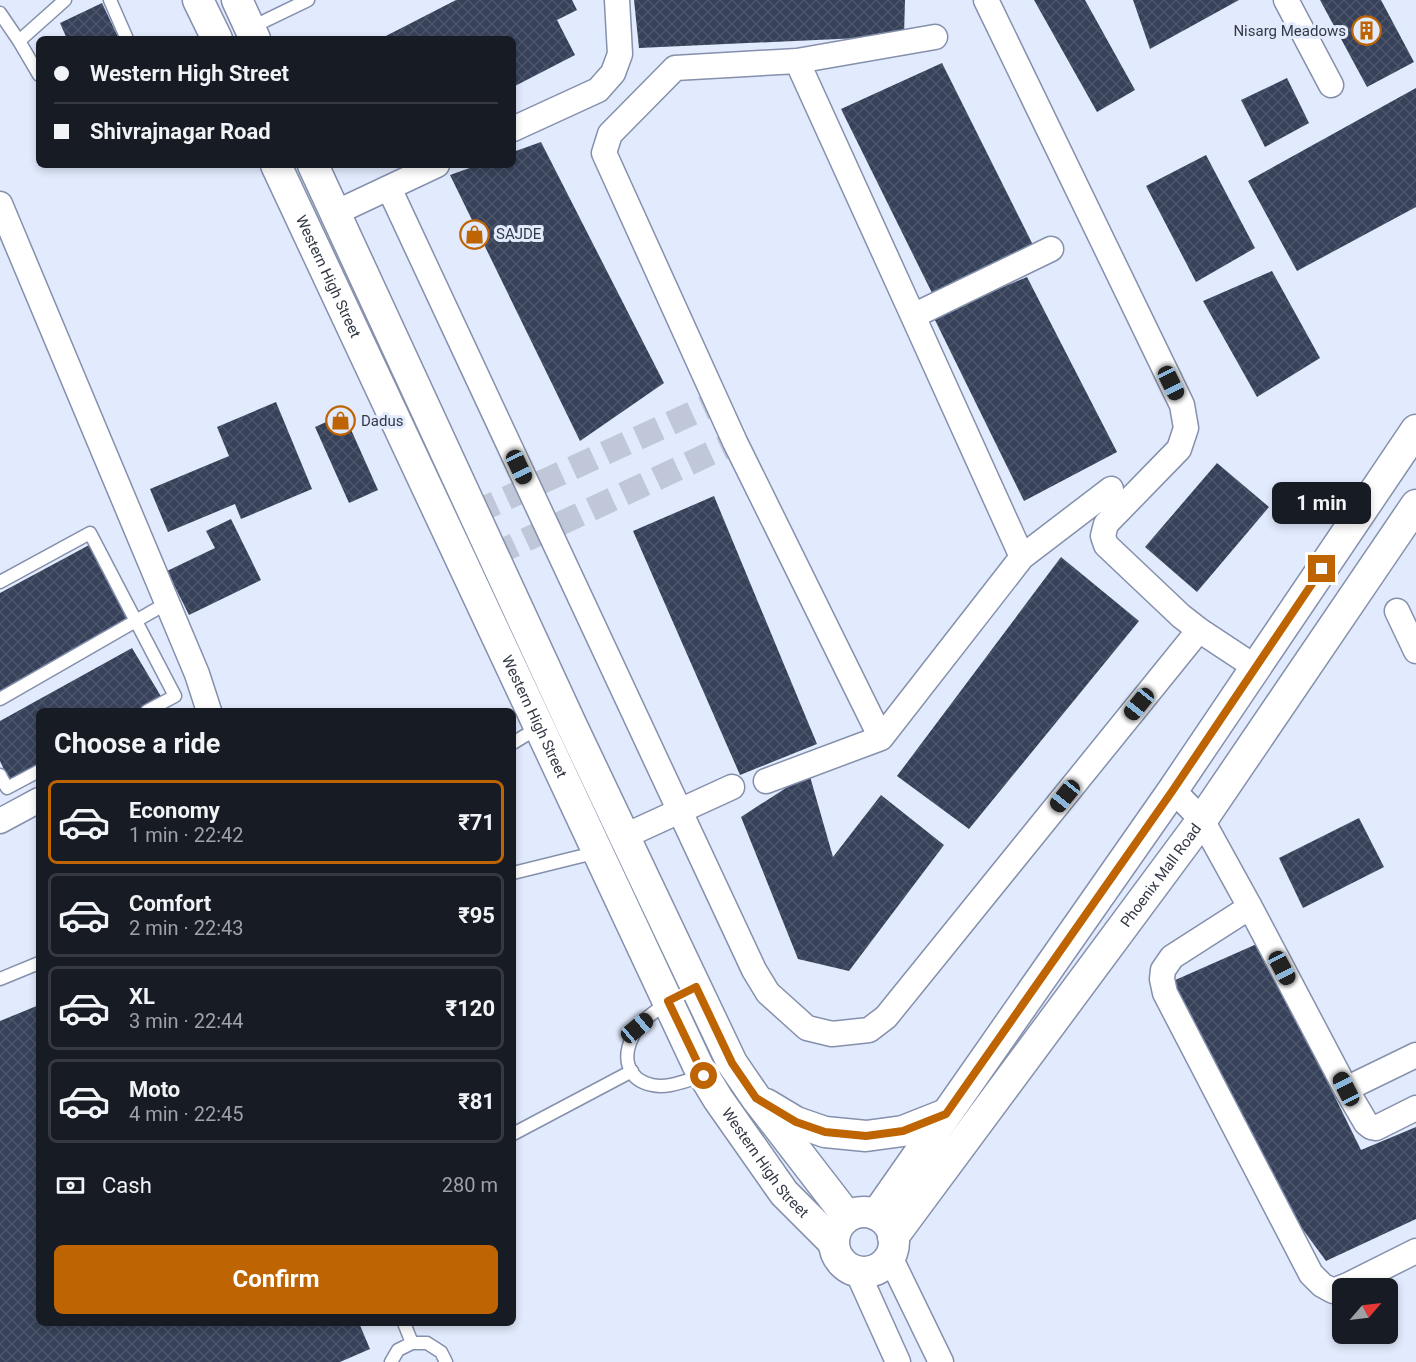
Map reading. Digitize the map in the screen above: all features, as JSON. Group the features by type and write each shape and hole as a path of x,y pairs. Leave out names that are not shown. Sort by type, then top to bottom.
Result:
{"street":[{"path":"198,0 216,36"},
{"path":"237,0 244,35"},
{"path":"516,128 598,90 613,73 620,54 616,0"},
{"path":"986,0 1182,405 1186,428 1179,449 1106,524 1102,536 1106,545 1181,616 1255,667"},
{"path":"1286,0 1331,85"},
{"path":"881,738 735,442 604,153 610,134 675,68 797,62 935,37"},
{"path":"797,62 1022,557"},
{"name":"Western High Street","path":"277,168 704,1076 784,1193 868,1233"},
{"name":"Western High Street","path":"314,168 732,1063 756,1098 868,1233"},
{"path":"335,213 431,168"},
{"path":"389,188 754,970 768,993 807,1028 832,1034 869,1030 886,1017 1199,630"},
{"path":"0,204 197,674 208,708"},
{"path":"913,316 1051,249"},
{"path":"898,1362 857,1272 840,1261 835,1252 868,1233 946,1114 1173,790 1416,430"},
{"path":"766,781 881,738 1022,557 1111,489"},
{"name":"Phoenix Mall Road","path":"868,1233 1072,996 1202,820 1416,505"},
{"path":"453,544 482,530"},
{"path":"1397,611 1416,651"},
{"path":"572,796 600,783"},
{"path":"625,836 732,787"},
{"path":"1173,790 1202,820 1366,1123 1376,1128 1416,1108"},
{"path":"0,821 36,802"},
{"path":"1250,907 1172,957 1163,970 1165,993 1311,1274 1322,1285 1333,1291 1416,1251"},
{"path":"1043,976 1072,996"},
{"path":"1346,1089 1416,1055"},
{"path":"756,1098 796,1122 825,1132 866,1136 903,1131 946,1114"},
{"path":"868,1233 941,1362"}],"lane":[{"path":"19,41 65,0"},
{"path":"110,0 126,36"},
{"path":"244,35 308,0"},
{"path":"0,13 36,70"},
{"path":"0,582 90,533 175,696 153,708"},
{"path":"0,699 167,603"},
{"path":"516,741 539,727"},
{"path":"0,775 7,788 36,773"},
{"path":"516,872 598,852"},
{"path":"0,979 36,964"},
{"path":"696,987 668,1001 637,1028 627,1049 627,1065 636,1078 652,1086 670,1085 704,1076"},
{"path":"516,1132 632,1071"},
{"path":"405,1326 412,1343"},
{"path":"391,1362 398,1350 412,1343 427,1344 441,1352 446,1362"}],"building":[{"path":"456,0 572,0 577,10 557,20 575,55 516,85 516,36 386,36"},
{"path":"634,0 905,0 904,36 639,48"},
{"path":"1034,0 1085,0 1135,90 1097,112"},
{"path":"1133,0 1239,0 1150,49"},
{"name":"Nisarg Meadows","path":"1320,0 1381,0 1414,62 1367,87"},
{"path":"102,3 118,36 66,36 60,23"},
{"path":"942,63 1034,247 933,295 841,109"},
{"path":"1287,78 1309,123 1265,147 1241,100"},
{"path":"1416,88 1416,207 1297,271 1248,181"},
{"path":"541,142 664,383 580,441 450,175 470,168 516,168 516,151"},
{"path":"1206,155 1255,248 1196,282 1146,186"},
{"path":"1272,271 1320,358 1257,397 1203,301"},
{"path":"1027,277 1117,452 1024,501 933,316"},
{"path":"276,402 312,489 241,519 235,504 168,532 150,489 229,456 217,427"},
{"path":"344,414 378,490 349,503 315,427"},
{"path":"1217,463 1269,507 1197,592 1145,547"},
{"path":"714,496 817,744 740,775 633,531"},
{"path":"231,519 261,580 189,615 167,571 215,548 206,531"},
{"path":"91,544 133,619 0,693 0,593"},
{"path":"1061,557 1139,621 969,829 897,776"},
{"path":"132,648 162,698 143,708 36,708 36,766 9,780 0,761 0,721"},
{"path":"809,773 833,857 881,795 944,845 849,971 798,959 741,817"},
{"path":"1359,818 1384,867 1303,908 1279,858"},
{"path":"1259,943 1361,1150 1416,1127 1416,1219 1326,1261 1279,1197 1173,981"},
{"path":"36,1006 36,1326 360,1326 370,1349 340,1362 0,1362 0,1021"}],"tunnel":[{"path":"474,513 717,402"},
{"path":"493,555 735,442"}],"place":[{"name":"Nisarg Meadows","path":"1367,31"},
{"name":"SAJDE","path":"475,234"},
{"name":"Dadus","path":"340,421"}],"route":[{"path":"704,1076 668,1001 696,987 732,1063 756,1098 796,1122 825,1132 866,1136 903,1131 946,1114 1173,790 1322,569"}]}
